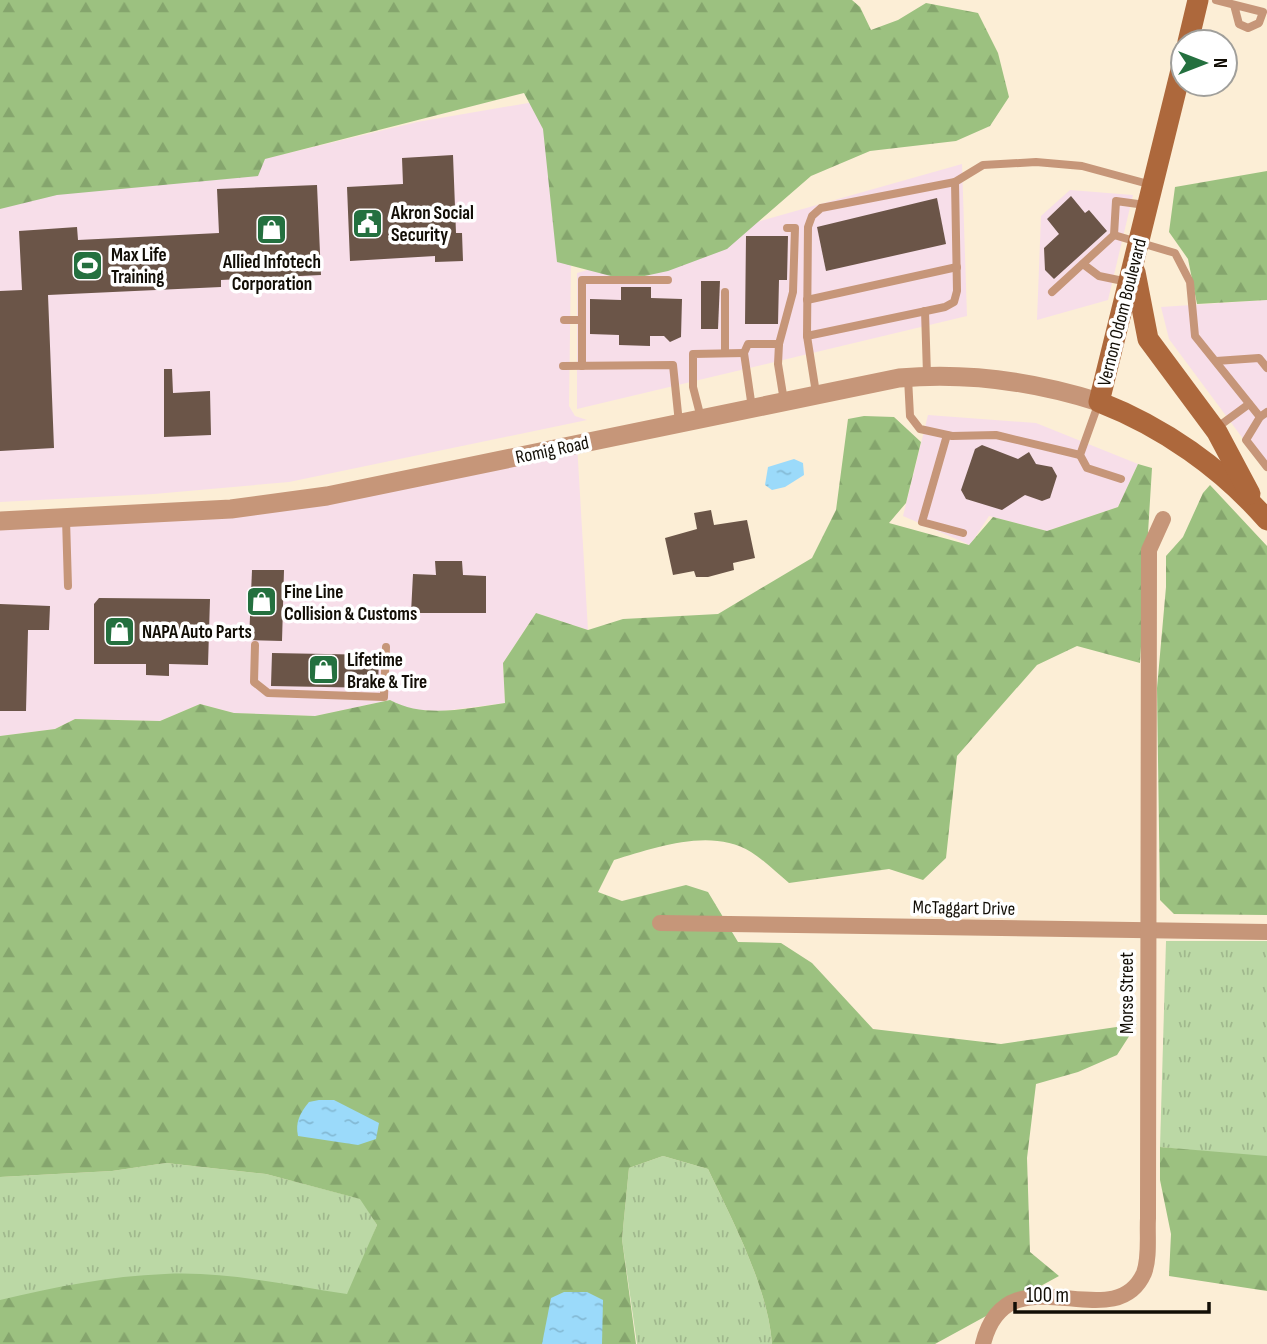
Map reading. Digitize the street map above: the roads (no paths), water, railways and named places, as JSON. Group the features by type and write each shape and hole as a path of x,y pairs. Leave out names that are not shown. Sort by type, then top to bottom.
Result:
{"main road":[{"path":"1191,28 1198,0"},
{"name":"Vernon Odom Boulevard","path":"1174,98 1099,402 1153,427 1200,458 1262,509"},
{"path":"1131,272 1148,339 1214,429 1262,509"}],"street":[{"name":"Romig Road","path":"0,521 231,509 317,498 816,394 917,376 992,377 1045,387 1099,402"},
{"name":"Morse Street","path":"983,1344 988,1328 1008,1303 1040,1296 1089,1300 1110,1298 1130,1289 1145,1270 1148,1218 1149,550 1163,519"},
{"name":"McTaggart Drive","path":"660,923 1267,932"}],"lane":[{"path":"1216,0 1234,5"},
{"path":"816,394 807,336 808,227 812,216 821,208 955,181 983,165 1036,162 1082,166 1150,195"},
{"path":"807,336 925,312 954,302 957,291 955,181"},
{"path":"1052,292 1114,235 1116,201 1150,195"},
{"path":"785,401 778,364 779,344 793,292 795,228 787,228"},
{"path":"1114,235 1175,253 1184,266 1190,282 1195,336 1249,404 1263,415 1246,440 1267,467"},
{"path":"1083,264 1098,276 1131,272"},
{"path":"807,300 957,267"},
{"path":"582,366 582,280 668,280"},
{"path":"725,292 725,353"},
{"path":"925,312 910,416 920,429 947,435 996,435 1080,455"},
{"path":"564,320 582,320"},
{"path":"752,408 744,353 747,344 779,344"},
{"path":"701,418 693,387 693,354 744,353"},
{"path":"1216,361 1259,358 1267,368"},
{"path":"563,366 673,365 678,423"},
{"path":"1099,402 1080,455 1087,468 1121,480"},
{"path":"1214,429 1249,404"},
{"path":"947,435 922,522 963,533"},
{"path":"1232,459 1251,446"},
{"path":"66,519 68,586"},
{"path":"255,645 254,682 268,693 384,697 386,647"}],"water":[{"path":"794,459 803,463 804,475 785,487 772,490 765,485 768,467"},
{"path":"334,1100 379,1123 376,1139 358,1145 298,1136 297,1126 301,1114 309,1102"},
{"path":"564,1292 587,1292 603,1300 602,1344 542,1344 551,1298"}],"place":[{"name":"Akron Social Security","path":"368,223"},
{"name":"Allied Infotech Corporation","path":"272,230"},
{"name":"Max Life Training","path":"88,265"},
{"name":"Fine Line Collision & Customs","path":"261,602"},
{"name":"NAPA Auto Parts","path":"119,631"},
{"name":"Lifetime Brake & Tire","path":"324,670"}]}
